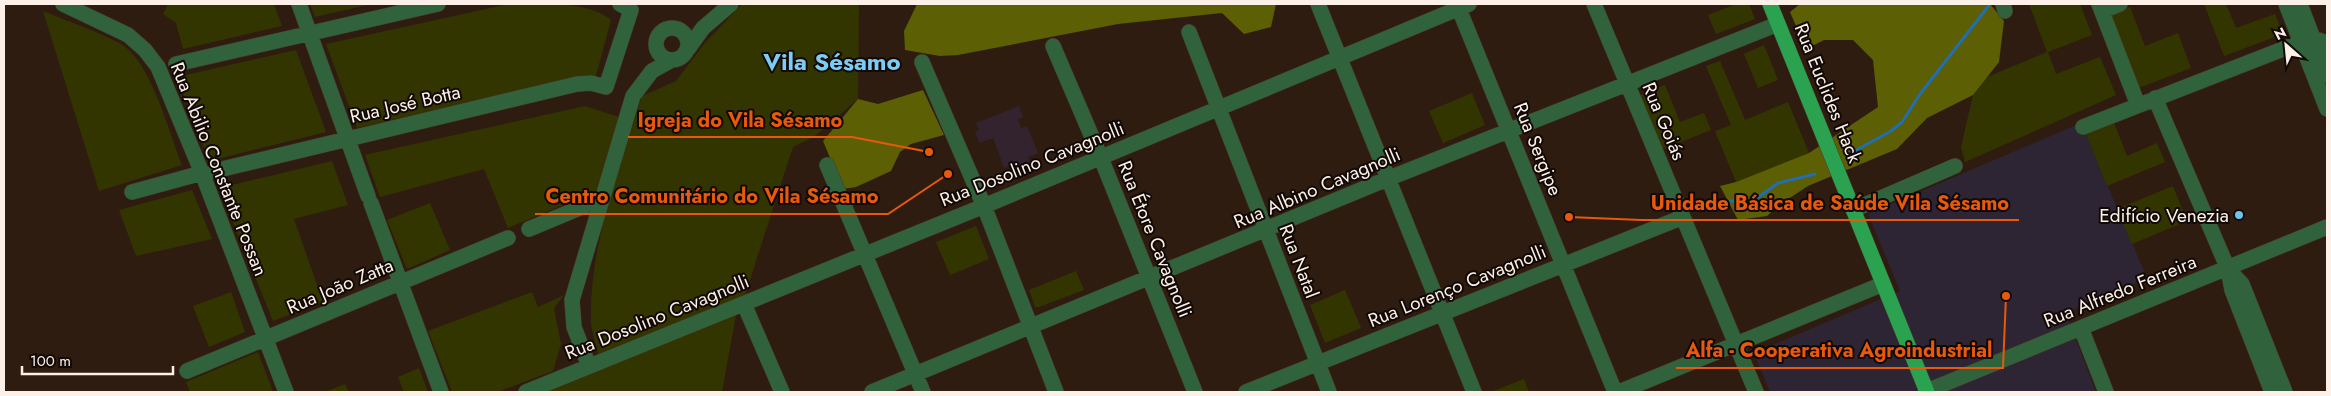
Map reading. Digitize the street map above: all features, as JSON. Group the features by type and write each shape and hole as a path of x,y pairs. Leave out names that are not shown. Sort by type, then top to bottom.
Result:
{"main road":[{"name":"Rua Euclides Hack","path":"1770,4 1927,392"}],"street":[{"name":"Rua Abilio Constante Possan","path":"63,4 128,35 145,50 158,68 208,172 286,392"},
{"path":"299,4 369,200 441,392"},
{"path":"176,64 438,4"},
{"path":"589,366 574,327 572,300 633,96 652,72 670,61 679,59 703,28 731,4"},
{"path":"1318,4 1474,392"},
{"name":"Rua Goiás","path":"1594,4 1756,392"},
{"path":"2120,4 2101,7 2138,105"},
{"path":"2286,4 2314,41 2327,109"},
{"path":"2300,4 2327,75"},
{"name":"Rua Dosolino Cavagnolli","path":"526,392 1101,158 1339,59 1462,5"},
{"name":"Rua Sergipe","path":"1462,5 1509,132 1615,392"},
{"name":"Rua José Botta","path":"132,192 348,138 577,84 591,83 606,87 625,7"},
{"name":"Rua Albino Cavagnolli","path":"872,392 1387,179 1778,24"},
{"path":"652,72 656,39 663,31 674,28 680,30 703,28"},
{"path":"680,30 687,38 688,49"},
{"name":"Rua Natal","path":"1189,32 1329,392"},
{"path":"2083,127 2156,98 2314,41"},
{"name":"Rua Étore Cavagnolli","path":"1052,46 1101,158 1195,392"},
{"path":"656,49 661,57 670,61"},
{"path":"922,62 984,206 1056,392"},
{"path":"2156,98 2228,269 2232,290 2249,318 2266,360 2285,392"},
{"path":"827,166 923,392"},
{"path":"1853,210 1955,166"},
{"path":"529,229 589,204"},
{"name":"Rua Lorenço Cavagnolli","path":"1246,392 1683,217"},
{"name":"Rua Alfredo Ferreira","path":"1927,392 2327,227"},
{"name":"Rua João Zatta","path":"187,371 508,238"},
{"path":"1619,392 1737,346 1883,284"},
{"path":"744,304 782,392"},
{"path":"2081,328 2106,392"},
{"path":"2266,360 2272,392"}],"shaded area":[{"path":"168,4 274,4 282,26 183,49 176,23 163,14"},
{"path":"310,4 371,4 315,17"},
{"path":"509,4 562,4 576,6 589,9 611,20 596,76 585,75 357,128 326,44"},
{"path":"742,4 859,4 858,99 815,136 793,147 745,295 598,354 591,320 595,264 607,207 642,96 676,81 705,43"},
{"path":"917,4 1276,4 1271,27 1244,34 1222,13 1118,24 958,55 940,56 905,50 904,31"},
{"path":"1736,4 1749,4 1755,19 1716,34 1708,15"},
{"path":"1800,4 1990,4 2004,21 1999,62 1973,95 1927,118 1897,149 1808,186 1779,205 1767,216 1738,220 1720,186 1736,182 1809,153 1878,107 1873,60 1853,40 1824,40 1806,49 1790,12"},
{"path":"2029,4 2080,4 2092,35 2048,52 2056,74 2100,57 2116,95 1965,162 1961,147 1973,95 1987,77 2047,52"},
{"path":"2204,4 2226,4 2236,28 2275,14 2283,34 2224,56"},
{"path":"2130,7 2145,46 2178,33 2191,68 2136,89 2108,16"},
{"path":"43,11 112,39 132,53 150,81 182,165 99,191"},
{"path":"1764,45 1778,80 1758,88 1744,54"},
{"path":"296,50 326,132 209,161 177,77"},
{"path":"1720,61 1745,120 1788,102 1809,153 1736,182 1715,131 1731,125 1706,66"},
{"path":"1665,85 1680,122 1704,113 1711,130 1661,150 1639,95"},
{"path":"923,90 944,135 911,144 900,152 891,171 856,187 843,189 823,141 858,99 878,104"},
{"path":"1472,93 1485,125 1443,143 1429,111"},
{"path":"585,106 619,117 596,191 508,228 484,169 380,197 365,155"},
{"path":"1019,106 1023,117 1018,119 1021,128 1027,126 1038,153 1028,157 1030,164 1018,168 1016,163 1004,168 993,138 979,143 975,132 979,130 976,123"},
{"path":"2113,120 2127,156 2157,143 2165,162 2107,186 2085,132"},
{"path":"2081,123 2147,278 2066,313 2096,392 1770,392 1754,353 1900,291 1868,214"},
{"path":"332,161 348,205 294,219 323,302 273,321 219,188"},
{"path":"2173,186 2187,221 2132,244 2117,209"},
{"path":"192,190 212,239 136,256 119,210"},
{"path":"430,203 450,250 407,269 387,220"},
{"path":"976,226 989,259 950,275 936,242"},
{"path":"1076,271 1084,290 1035,307 1029,290"},
{"path":"1345,290 1361,328 1325,343 1310,305"},
{"path":"231,292 245,332 209,347 193,306"},
{"path":"532,292 538,307 564,295 554,308 561,344 553,371 497,392 452,392 428,331"},
{"path":"736,315 722,392 547,392"},
{"path":"258,352 273,392 190,392 186,382"},
{"path":"419,368 428,392 404,392 398,377"},
{"path":"1524,379 1529,392 1491,392"},
{"path":"345,384 349,392 325,392"}],"waterway":[{"path":"1851,153 1891,131 1902,122 1920,94 1990,4"},
{"path":"1704,205 1721,201 1746,201 1757,198 1778,183 1815,174"}],"place":[{"name":"Igreja do Vila Sésamo","path":"929,152"},
{"name":"Centro Comunitário do Vila Sésamo","path":"948,174"},
{"name":"Edifício Venezia","path":"2239,215"},
{"name":"Unidade Básica de Saúde Vila Sésamo","path":"1569,217"},
{"name":"Alfa - Cooperativa Agroindustrial","path":"2006,296"}],"district":[{"name":"Vila Sésamo","path":"832,61"}]}
